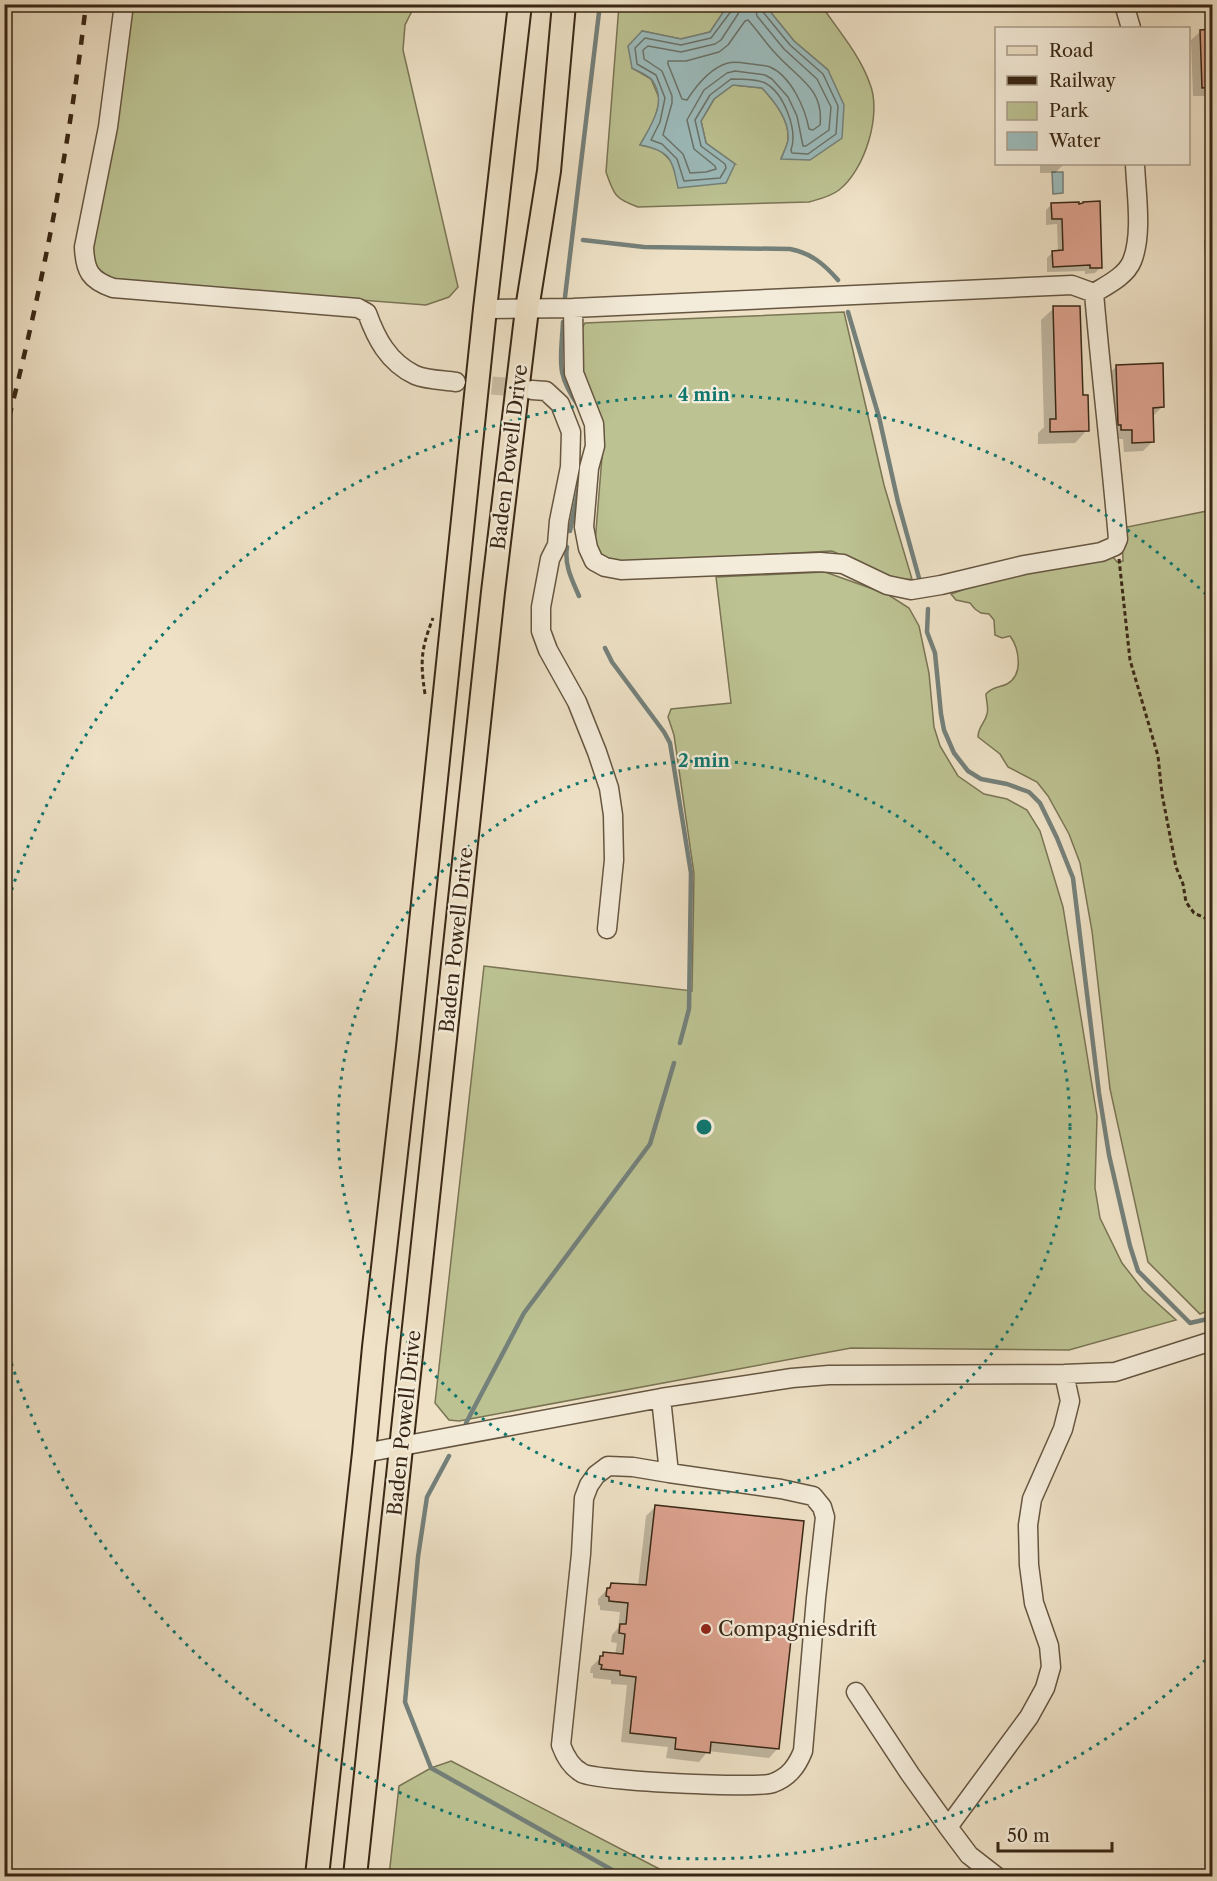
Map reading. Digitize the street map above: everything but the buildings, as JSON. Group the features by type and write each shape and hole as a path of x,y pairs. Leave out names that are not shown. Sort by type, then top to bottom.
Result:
{"main road":[{"name":"Baden Powell Drive","path":"317,1876 409,1035 485,309 520,4"},
{"name":"Baden Powell Drive","path":"355,1876 493,592 527,309 549,171 564,4"}],"street":[{"path":"124,4 108,127 84,247 85,264 96,282 113,288 358,308 367,313 376,337 389,356 415,375 456,382"},
{"path":"1124,4 1131,27"},
{"path":"1094,293 1113,282 1132,262 1138,230 1135,165"},
{"path":"485,309 573,308 1072,285 1094,293"},
{"path":"573,308 574,373 594,424 595,446 589,468 584,527 588,549 594,561 605,567 621,570 820,562 843,564 887,585 911,590 1024,565 1101,552 1115,546 1118,539 1112,459 1105,421 1094,293"},
{"path":"532,390 546,391 560,404 571,432 570,467 558,527 557,545 550,559 541,607 541,632 548,650 577,702 609,788 613,815 614,860 607,929"},
{"path":"558,527 572,543 588,549"},
{"path":"364,1453 661,1398 792,1378 1115,1372 1212,1341"},
{"path":"948,1827 1029,1718 1045,1688 1051,1667 1049,1646 1034,1603 1029,1565 1028,1525 1032,1499 1063,1429 1070,1401 1064,1374"},
{"path":"661,1398 669,1473"},
{"path":"608,1466 633,1467 669,1473 781,1489 813,1496 822,1507 825,1517 802,1750 793,1770 786,1777 770,1785 670,1783 591,1777 573,1767 561,1744 581,1554 584,1498 589,1485 596,1474 608,1466"},
{"path":"856,1692 910,1774 969,1855 996,1876"}],"path":[{"path":"1115,546 1120,562 1130,660 1158,756 1162,794 1176,867 1186,902 1194,913 1205,918 1212,917"}],"green space":[{"path":"130,5 415,5 405,25 403,50 458,287 449,297 426,305 103,279 89,251"},
{"path":"619,5 728,5 710,32 681,39 642,31 632,68 651,79 660,100 654,121 640,145 659,149 672,162 735,164 706,143 701,121 714,99 733,85 762,88 776,105 786,125 788,140 781,159 828,70 794,41 768,9 770,5 821,5 861,63 873,96 874,110 869,141 848,181 832,194 809,202 638,207 620,199 614,192 606,172"},
{"path":"1212,240 1212,403 1205,241"},
{"path":"844,312 884,485 912,579 901,580 832,551 615,563 600,556 595,543 604,432 582,367 581,330 585,323"},
{"path":"1212,510 1212,1309 1200,1314 1148,1262 1110,1089 1092,931 1080,863 1069,834 1048,796 1037,782 1008,767 1000,754 978,737 988,712 986,694 994,688 1007,684 1016,674 1018,661 1016,647 1010,636 1002,638 995,635 994,620 989,614 981,613 970,603 956,600 951,594 1010,573 1103,555 1113,557 1117,562 1123,561 1122,528"},
{"path":"825,572 887,594 909,608 919,626 929,673 934,727 940,746 958,776 984,794 1007,799 1027,810 1040,831 1063,907 1097,1116 1095,1188 1100,1218 1122,1263 1143,1290 1176,1320 1069,1350 851,1348 459,1421 449,1420 435,1403 484,966 692,991 694,874 674,735 668,717 671,709 731,703 716,577"},
{"path":"451,1761 673,1876 389,1876 399,1786 431,1768"}],"water":[{"path":"728,5 770,5 768,9 794,41 828,70 844,105 842,138 810,160 781,159 788,133 780,111 762,88 733,85 714,99 701,121 706,143 735,164 726,183 678,188 672,163 668,158 658,150 640,145 656,113 657,88 652,80 632,68 628,46 642,31 681,39 710,32"},
{"path":"1052,172 1063,172 1063,193 1053,194"}],"waterway":[{"path":"565,297 600,4"},
{"path":"583,240 644,247 790,249 817,260 838,280"},
{"path":"848,312 879,417 898,502 919,578"},
{"path":"563,322 561,366 566,385 579,407"},
{"path":"570,531 579,487"},
{"path":"567,547 568,566 579,596"},
{"path":"928,609 927,632 935,653 941,714 944,730 954,753 968,771 981,779 1007,784 1029,792 1040,803 1073,878 1099,1093 1109,1155 1138,1271 1190,1323 1212,1318"},
{"path":"605,648 612,662 670,743 691,873 689,1009 680,1043"},
{"path":"466,1423 524,1313 650,1144 674,1063"},
{"path":"449,1456 427,1497 418,1557 405,1702 431,1768 623,1876"}],"tunnel":[{"path":"465,383 530,389"}],"railway":[{"path":"4,437 42,276 71,114 86,4"}],"place":[{"name":"Compagniesdrift","path":"706,1629"}]}
